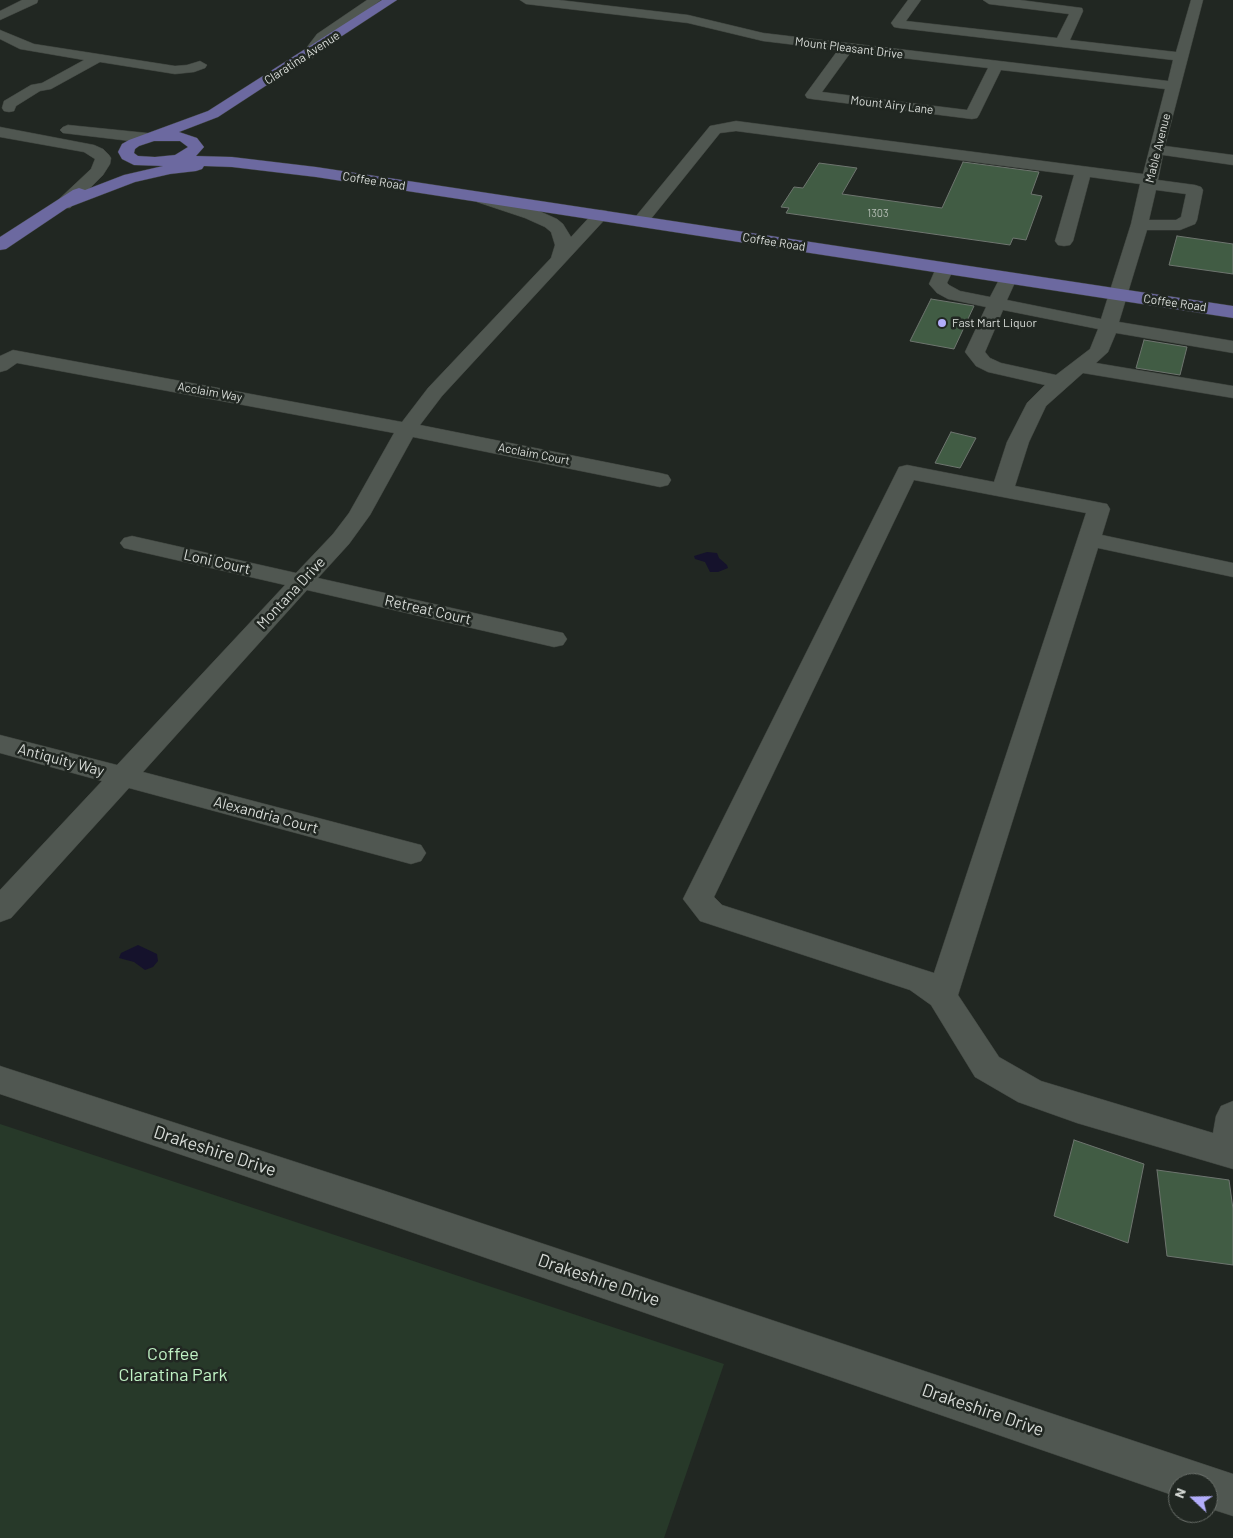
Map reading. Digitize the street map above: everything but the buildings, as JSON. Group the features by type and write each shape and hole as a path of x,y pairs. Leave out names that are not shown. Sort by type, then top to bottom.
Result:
{"main road":[{"name":"Claratina Avenue","path":"126,152 134,143 213,114 308,55 391,0"},
{"name":"Claratina Avenue","path":"174,160 193,151 196,147 193,142 198,130 213,114"},
{"name":"Coffee Road","path":"149,138 173,136 233,156 316,172"},
{"path":"0,245 99,179 126,152 134,160 155,162"},
{"name":"Coffee Road","path":"155,162 174,160 232,162 316,172 1233,312"},
{"path":"64,204 120,176 155,162"},
{"path":"64,204 130,178 170,169 219,166 316,172"}],"street":[{"path":"0,16 32,0"},
{"path":"308,55 322,36 376,0"},
{"name":"Mount Pleasant Drive","path":"526,0 670,17 705,23 748,35 1174,86"},
{"path":"915,0 899,24 1182,57"},
{"path":"989,0 1075,10 1078,12 1062,43"},
{"name":"Mable Avenue","path":"1003,490 1018,442 1038,403 1079,366 1098,352 1106,335 1140,224 1156,149 1197,0"},
{"path":"0,34 25,46 175,70 189,69 200,65"},
{"name":"Mount Airy Lane","path":"847,47 812,95 972,115 996,65"},
{"path":"5,110 9,104 36,88 46,86 98,58"},
{"path":"0,123 149,138"},
{"path":"0,123 83,138 126,152"},
{"path":"640,221 715,129 736,126 1083,172 1195,190 1189,220 1180,225 1140,224"},
{"path":"0,132 80,146 97,152 103,158 97,172 64,204"},
{"path":"1156,149 1233,160"},
{"path":"1064,241 1083,172"},
{"path":"484,198 551,223 562,235 564,245 559,260"},
{"name":"Montana Drive","path":"0,910 341,539 359,515 407,429 435,392 460,363 601,215"},
{"path":"946,268 938,284 943,290 955,295 1109,326 1233,347"},
{"path":"1008,278 975,352 983,362 995,368 1061,382"},
{"name":"Acclaim Way","path":"6,361 407,429"},
{"path":"1079,366 1233,392"},
{"name":"Acclaim Court","path":"407,429 660,480"},
{"path":"942,996 1099,509 907,472 698,899 711,913 921,981 942,996 987,1067 1030,1092 1231,1154 1233,1116"},
{"path":"1089,539 1233,570"},
{"name":"Loni Court","path":"132,543 302,581"},
{"name":"Retreat Court","path":"302,581 554,639"},
{"name":"Antiquity Way","path":"0,744 121,777"},
{"name":"Alexandria Court","path":"121,777 411,853"},
{"name":"Drakeshire Drive","path":"0,1080 385,1207 1168,1473"},
{"path":"1218,1490 1233,1495"}],"green space":[{"name":"Coffee Claratina Park","path":"0,1124 724,1364 664,1538 0,1538"}],"shaded area":[{"path":"707,552 717,553 728,568 718,572 710,572 705,562 695,559 694,556"},
{"path":"138,945 157,954 158,961 153,967 145,970 134,962 119,958 121,953"}],"place":[{"name":"Fast Mart Liquor","path":"942,323"}]}
